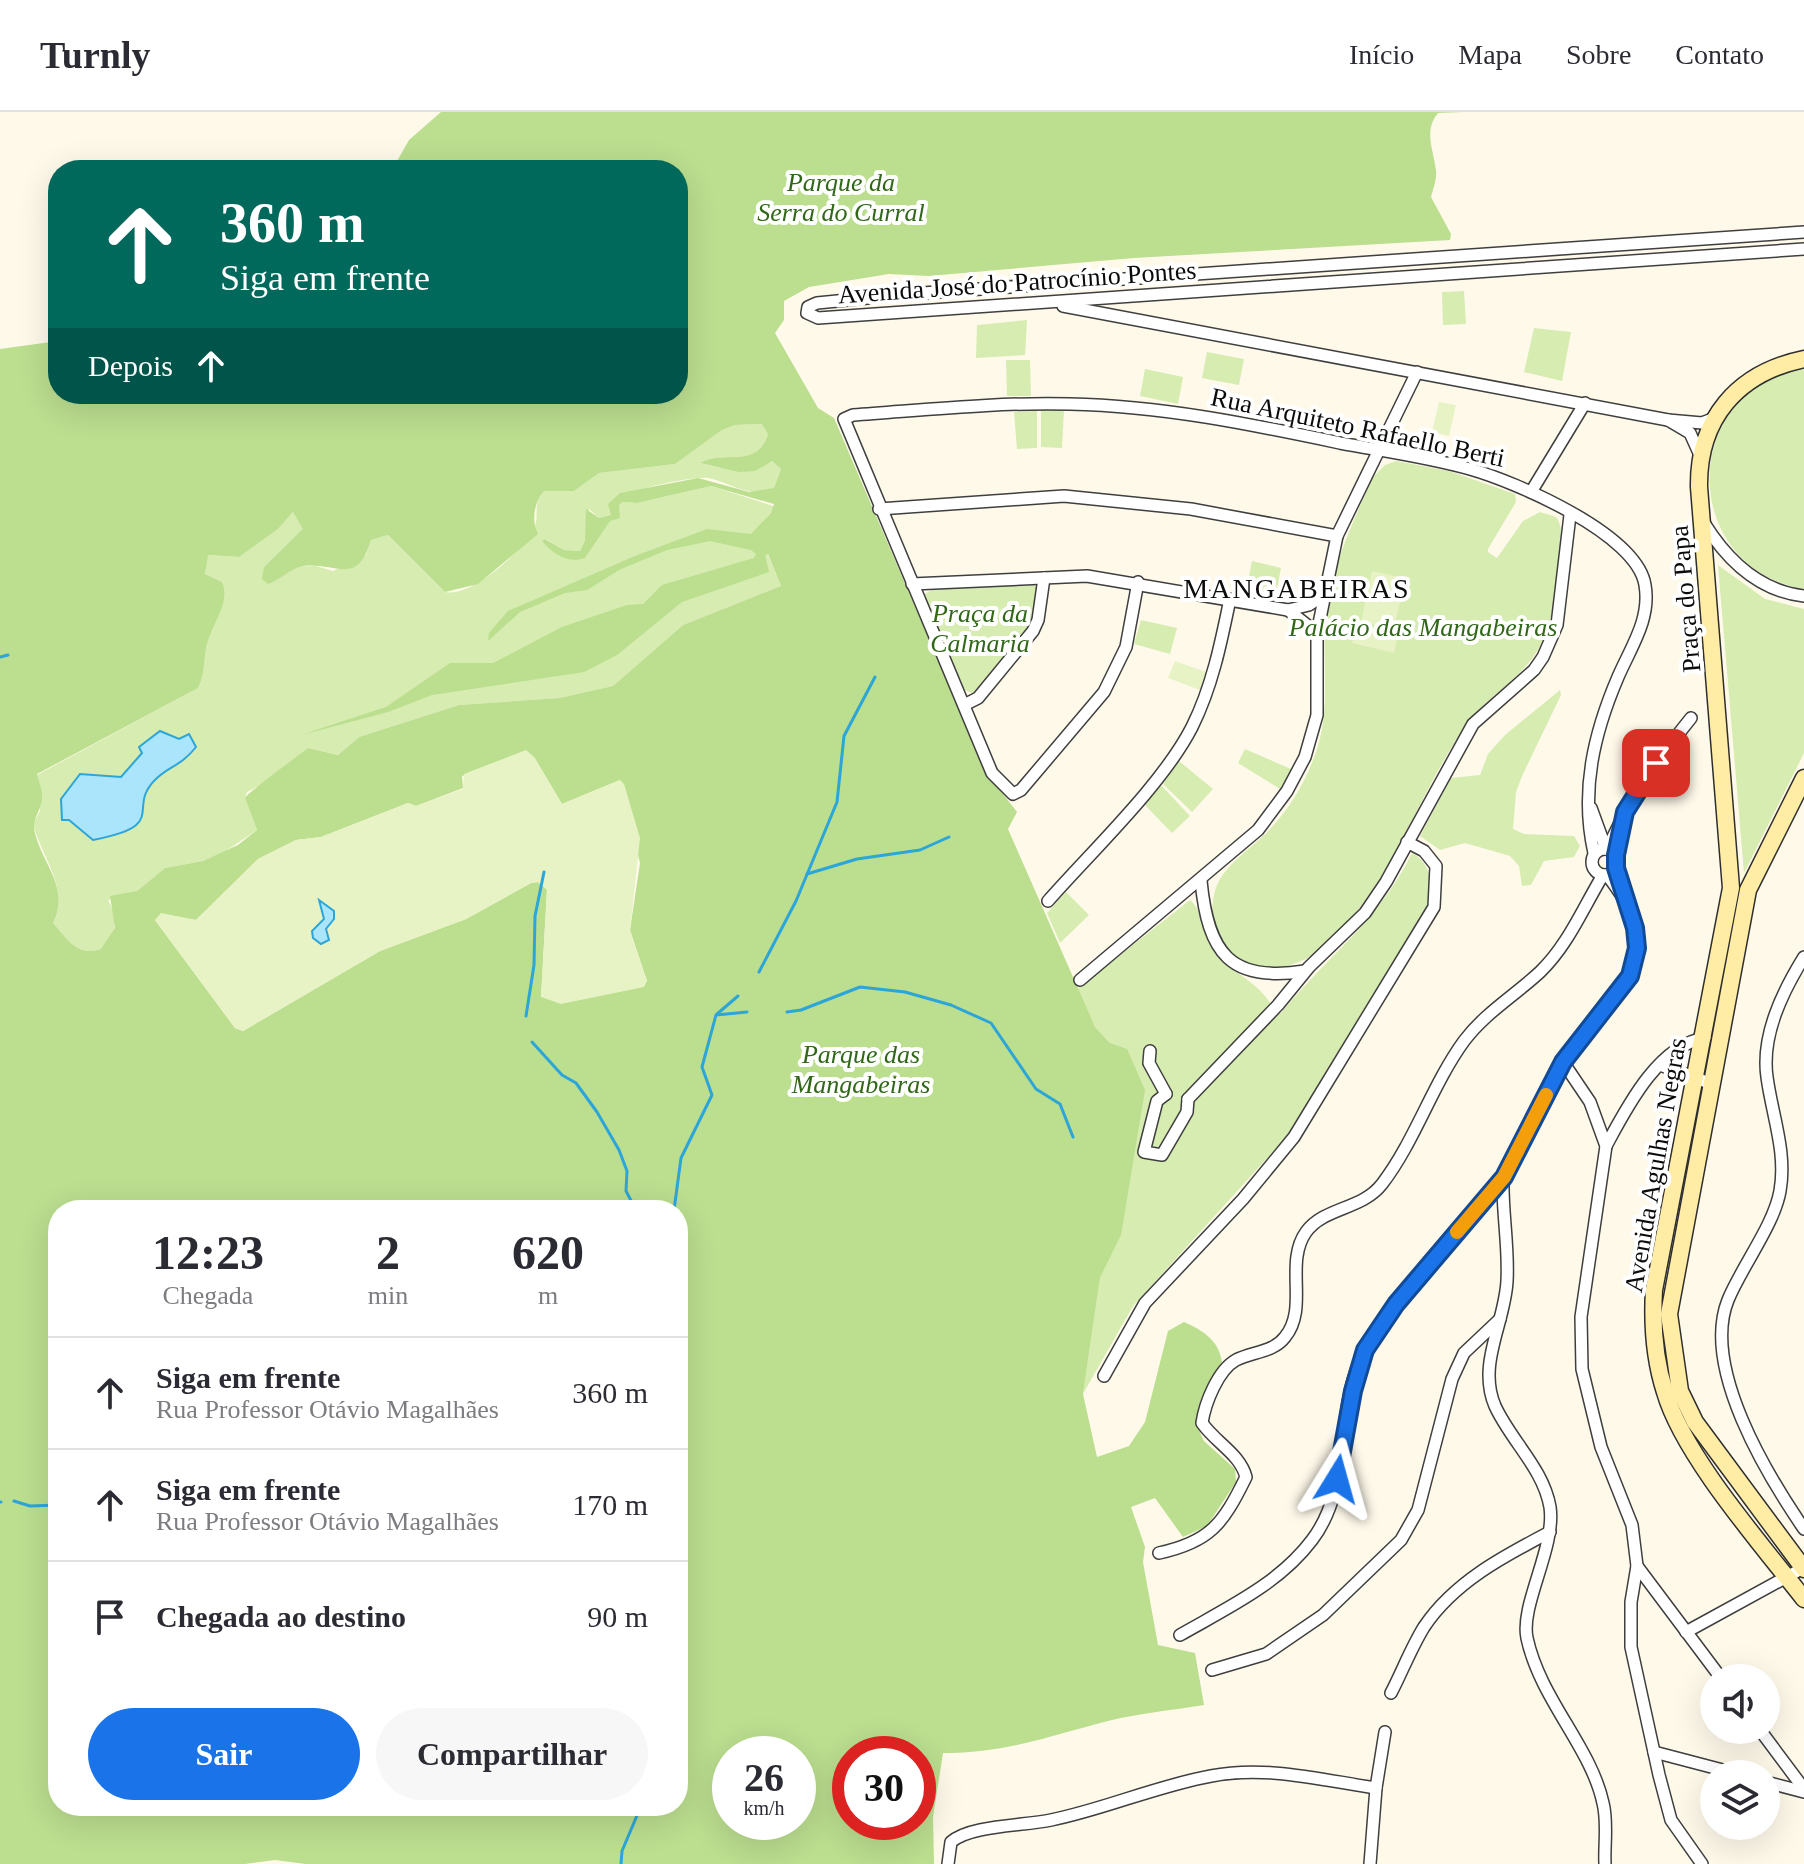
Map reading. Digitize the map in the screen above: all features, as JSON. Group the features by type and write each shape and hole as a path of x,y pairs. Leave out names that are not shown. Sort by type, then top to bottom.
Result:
{"street":[{"name":"Avenida José do Patrocínio Pontes","path":"1804,232 908,294 817,303 808,307 807,313 818,318 1804,249"},
{"path":"1125,298 1119,308 1131,316"},
{"path":"1045,303 1131,316 1668,420 1702,423 1715,418"},
{"name":"Praça do Papa","path":"1740,889 1702,520 1699,453 1715,418 1733,395 1763,371 1804,359"},
{"path":"1080,980 1258,830 1287,791 1305,757 1317,715 1317,633 1321,597 1337,536 1417,372"},
{"path":"1531,492 1585,403"},
{"name":"Rua Arquiteto Rafaello Berti","path":"879,509 844,419 853,415 1018,404 1141,408 1207,415 1471,469 1531,492 1616,539 1633,556 1645,584 1645,620 1597,734 1590,762 1589,800 1606,851"},
{"path":"1668,420 1690,433 1699,453"},
{"path":"1138,582 1126,647 1104,692 1021,790 1013,794 992,773 966,704 958,696 879,509 1064,496 1191,509 1337,536"},
{"path":"1166,1094 1157,1101 1144,1152 1162,1155 1187,1112 1188,1099 1278,1005 1305,971 1365,913 1386,882 1473,724 1534,670 1554,639 1565,582 1570,515"},
{"path":"1702,520 1725,553 1753,577 1782,592 1804,596"},
{"path":"912,584 1087,576 1138,582 1288,610 1309,605 1321,597"},
{"path":"966,704 978,698 1033,631 1038,620 1044,578"},
{"path":"1048,901 1163,770 1191,729 1209,689 1230,599"},
{"path":"1288,610 1317,633"},
{"path":"1159,1553 1193,1546 1207,1537 1246,1477 1242,1463 1211,1436 1202,1423 1204,1413 1220,1377 1234,1361 1275,1346 1286,1337 1294,1321 1296,1262 1306,1232 1319,1218 1352,1207 1382,1184 1461,1046 1479,1021 1541,971 1564,945 1587,899 1605,872 1606,851 1641,781 1691,718"},
{"path":"1740,889 1804,778"},
{"path":"1104,1376 1145,1303 1243,1199 1294,1137 1434,907 1436,866 1424,851 1407,842"},
{"path":"1180,1635 1269,1582 1311,1542 1335,1500 1346,1421 1365,1350 1396,1304 1504,1177 1563,1062 1630,976 1636,938 1625,899 1605,872 1606,851"},
{"path":"1201,881 1207,926 1228,958 1256,975 1305,971"},
{"name":"Avenida Agulhas Negras","path":"1740,889 1703,1037 1654,1290 1655,1352 1665,1395 1681,1432 1804,1599"},
{"name":"Avenida Agulhas Negras","path":"1740,889 1720,1041 1672,1285 1671,1347 1680,1391 1695,1422 1804,1569"},
{"path":"1804,957 1784,989 1771,1028 1766,1073 1782,1154 1780,1192 1732,1292 1722,1328 1724,1357 1736,1401 1770,1476 1804,1529"},
{"path":"1702,1864 1671,1820 1654,1752 1631,1647 1631,1602 1637,1566 1632,1525 1601,1447 1582,1369 1581,1317 1606,1146 1637,1089 1660,1065 1703,1037 1720,1041"},
{"path":"1678,1070 1681,1049"},
{"path":"1150,1051 1149,1063 1166,1094 1188,1099"},
{"path":"1563,1062 1590,1102 1606,1146"},
{"path":"1660,1065 1678,1070 1694,1081 1712,1084"},
{"path":"1504,1177 1507,1282 1501,1319 1489,1356 1495,1405 1540,1478 1550,1507 1550,1532 1526,1633 1534,1666 1598,1784 1604,1806 1605,1864"},
{"path":"1212,1670 1266,1654 1323,1615 1401,1540 1418,1510 1452,1379 1464,1353 1501,1319"},
{"path":"1391,1693 1425,1626 1458,1588 1508,1554 1550,1532"},
{"path":"1637,1566 1710,1664"},
{"path":"1686,1632 1804,1569"},
{"path":"1370,1864 1376,1788 1385,1732"},
{"path":"1770,1744 1804,1790"},
{"path":"1654,1752 1700,1764"},
{"path":"948,1864 951,1842 969,1831 1011,1828 1058,1818 1213,1775 1283,1774 1376,1788"},
{"path":"1780,1785 1804,1790"}],"green space":[{"name":"Parque das Mangabeiras","path":"441,112 1464,112 1438,113 1430,134 1436,174 1431,197 1451,234 1450,240 1134,258 929,276 889,274 809,287 784,301 784,320 775,333 818,408 834,418 986,772 1017,812 1008,829 1095,1027 1110,1043 1127,1049 1145,1090 1121,1235 1100,1278 1083,1394 1097,1457 1129,1446 1145,1422 1168,1331 1184,1322 1209,1337 1220,1354 1222,1362 1214,1373 1196,1424 1204,1441 1235,1469 1236,1482 1207,1526 1183,1537 1155,1498 1131,1507 1145,1547 1143,1562 1158,1645 1195,1653 1204,1705 1123,1718 1009,1747 943,1753 936,1798 936,1736 832,1736 832,1840 933,1840 934,1864 306,1864 275,1860 245,1864 0,1864 0,349 48,342 48,404 688,404 688,160 398,160 409,140","holes":["762,424 768,434 756,452 700,463 739,472 755,471 772,461 781,469 774,488 749,492 698,478 620,493 608,504 611,515 599,518 586,509 585,540 580,551 564,550 545,539 542,541 561,557 579,560 585,558 610,521 620,518 619,506 622,502 637,503 711,486 774,504 771,513 751,534 707,529 635,556 508,611 489,633 488,641 520,612 565,593 587,590 619,570 667,550 710,541 751,550 756,554 754,558 662,585 643,604 627,605 562,627 493,663 450,663 386,707 301,735 388,712 432,695 584,672 617,655 682,602 769,572 765,555 768,554 781,586 683,625 613,686 559,698 459,705 359,737 338,755 308,748 245,798 257,830 238,845 203,861 165,868 137,891 110,896 115,928 101,949 92,951 79,948 53,923 58,910 57,887 34,829 42,799 37,774 198,688 209,636 224,598 222,582 205,574 208,555 239,557 278,529 293,512 303,529 264,567 262,579 268,584 303,566 352,568 359,563 371,540 388,535 445,592 478,584 538,534 535,512 544,491 574,491 599,473 675,464 722,430 735,425","534,757 562,804 620,780 640,863 630,930 647,981 541,997 547,889 538,882 466,919 380,951 243,1031 235,1028 155,920 163,914 196,920 258,859 296,840 321,837 408,803 416,806 463,788 462,776"]},
{"path":"1464,291 1466,324 1443,325 1442,292"},
{"path":"1027,320 1025,355 976,358 977,325"},
{"path":"1534,328 1571,332 1562,381 1524,372"},
{"path":"1207,352 1244,359 1239,385 1202,378"},
{"path":"1006,360 1030,360 1031,396 1007,396"},
{"path":"1804,368 1804,589 1763,574 1733,548 1715,515 1710,478 1715,441 1733,408 1763,382"},
{"path":"1145,369 1183,377 1178,404 1140,396"},
{"path":"1439,402 1456,405 1449,436 1432,432"},
{"path":"1041,410 1064,410 1062,448 1041,447"},
{"path":"1037,411 1037,448 1017,449 1014,412"},
{"path":"763,424 768,434 756,452 700,463 737,470 772,461 781,469 774,488 749,491 699,478 643,489 611,501 611,515 599,518 589,509 585,540 580,551 565,550 585,558 622,502 637,503 711,486 776,507 757,529 781,586 683,625 613,686 559,698 459,705 359,737 338,755 308,748 272,779 247,792 245,798 257,830 224,852 203,861 165,868 137,891 108,900 114,913 115,926 111,938 101,949 92,951 79,948 53,923 58,911 57,886 33,824 40,811 37,775 198,688 209,635 223,591 222,582 205,574 207,555 239,557 278,529 293,512 304,529 264,567 316,566 333,571 366,555 371,540 388,535 445,592 456,592 494,572 527,540 533,531 538,501 544,491 574,491 599,473 675,464 722,430 735,425"},
{"name":"Palácio das Mangabeiras","path":"1396,461 1449,471 1515,494 1516,502 1488,549 1497,558 1523,521 1540,512 1556,517 1562,542 1551,618 1534,656 1468,723 1449,751 1363,904 1341,930 1315,953 1296,963 1276,967 1257,966 1240,959 1226,947 1217,932 1212,913 1215,891 1231,865 1285,812 1312,763 1324,718 1326,614 1333,578 1373,477 1385,465"},
{"path":"1252,561 1281,568 1275,599 1246,591"},
{"path":"1718,565 1765,599 1804,609 1804,753 1744,873"},
{"path":"1372,571 1405,578 1394,629 1361,622"},
{"name":"Praça da Calmaria","path":"1033,583 1040,594 1022,636 977,690 972,693 964,690 923,595 935,588"},
{"path":"1141,620 1177,628 1170,654 1134,644"},
{"path":"1357,624 1398,634 1394,653 1352,643"},
{"path":"1175,661 1206,672 1200,690 1168,678"},
{"path":"1560,690 1561,695 1516,792 1513,829 1524,834 1574,836 1580,846 1574,857 1544,861 1531,885 1522,886 1519,866 1510,856 1465,843 1440,850 1420,836 1451,778 1480,775 1488,754 1505,735"},
{"path":"1245,749 1291,769 1280,789 1238,763"},
{"path":"526,750 534,757 562,804 620,780 624,784 640,838 630,931 647,981 644,987 561,1004 541,997 547,890 538,882 466,919 380,951 243,1031 235,1028 155,920 161,913 196,920 258,859 296,840 321,837 408,803 416,806 463,789 464,774"},
{"path":"1179,761 1213,789 1192,812 1162,783"},
{"path":"1161,785 1190,816 1172,833 1144,804"},
{"path":"1412,853 1425,865 1430,881 1430,898 1425,915 1288,1135 1133,1306 1083,1394 1100,1278 1121,1234 1110,1043 1095,1027 1077,989 1190,900 1222,960 1263,994 1276,1014 1281,1013 1369,918"},
{"path":"1066,892 1089,915 1060,943 1047,913"}],"water":[{"path":"160,731 179,739 189,734 196,747 148,789 139,822 117,834 93,840 69,820 62,820 61,799 80,774 121,777 142,753 139,747"},
{"path":"319,900 334,911 334,919 326,929 329,940 321,944 313,938 312,931 324,919"}],"waterway":[{"path":"0,657 8,655"},
{"path":"759,972 796,901 837,802 844,736 875,677"},
{"path":"807,874 857,859 920,850 949,837"},
{"path":"526,1016 534,965 535,916 544,872"},
{"path":"787,1012 801,1010 860,987 905,992 951,1005 991,1023 1036,1089 1060,1104 1073,1137"},
{"path":"717,1014 738,996"},
{"path":"675,1200 681,1158 712,1095 702,1067 716,1015 747,1012"},
{"path":"532,1042 562,1075 576,1083 597,1112 619,1150 627,1171 626,1191 631,1200"},
{"path":"14,1501 30,1506 48,1505"},
{"path":"621,1864 622,1851 637,1816"}],"slow traffic":[{"path":"1457,1232 1504,1177 1546,1095"}],"district":[{"name":"MANGABEIRAS","path":"1297,588"}],"route":[{"path":"1337,1479 1358,1366 1365,1350 1396,1304 1504,1177 1563,1062 1630,976 1637,948 1635,928 1616,868 1616,855 1625,812 1641,781 1656,763"}],"park label":[{"name":"Parque da Serra do Curral","path":"841,197"}]}
